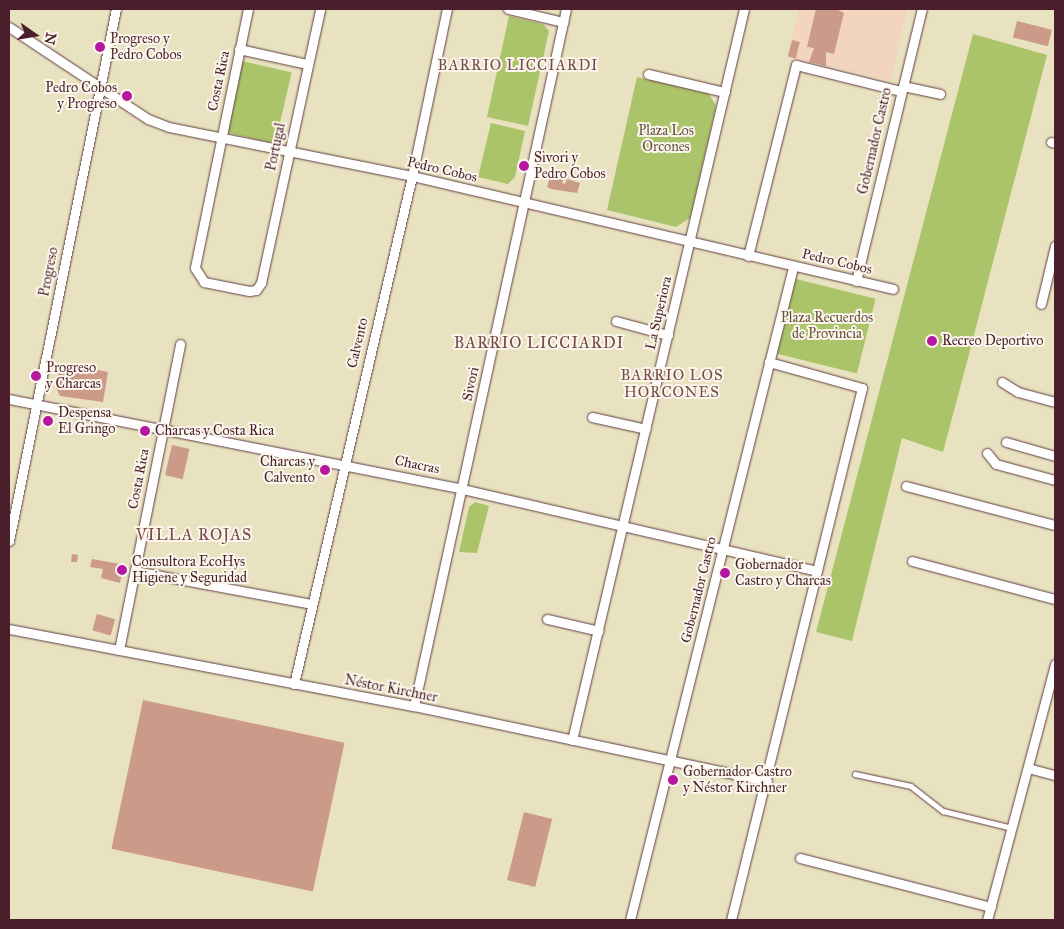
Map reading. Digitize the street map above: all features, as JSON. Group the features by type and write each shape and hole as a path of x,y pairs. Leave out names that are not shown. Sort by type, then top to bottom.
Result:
{"street":[{"name":"Progreso","path":"9,541 116,9"},
{"name":"Costa Rica","path":"248,9 195,268 198,276 204,282 249,291 256,290"},
{"name":"Portugal","path":"256,290 289,152 320,9"},
{"name":"Calvento","path":"294,684 412,176 447,9"},
{"path":"508,9 564,22"},
{"name":"Sivori","path":"414,706 566,9"},
{"name":"La Superiora","path":"572,740 744,9"},
{"name":"Gobernador Castro","path":"856,281 922,9"},
{"name":"Pedro Cobos","path":"9,27 148,119 169,127 412,176 893,290"},
{"path":"239,49 307,64"},
{"path":"748,256 796,65 902,88 940,94"},
{"path":"648,74 725,92"},
{"path":"1041,304 1055,246"},
{"name":"Gobernador Castro","path":"630,920 793,266"},
{"path":"616,321 668,335"},
{"name":"Costa Rica","path":"120,650 180,344"},
{"path":"731,920 767,781 862,388 769,362"},
{"path":"1002,382 1018,392 1055,402"},
{"name":"Chacras","path":"9,399 163,428 462,489 624,524 817,571"},
{"path":"592,417 646,429"},
{"path":"1006,442 1055,456"},
{"path":"987,453 996,464 1055,480"},
{"path":"906,486 1055,525"},
{"path":"912,561 1055,599"},
{"path":"135,571 312,604"},
{"path":"547,619 599,631"},
{"name":"Néstor Kirchner","path":"9,629 414,706 767,781"},
{"path":"987,920 1055,664"},
{"path":"1028,768 1055,776"},
{"path":"800,858 990,907"}],"lane":[{"path":"855,774 911,786 943,811 1012,828"}],"shaded area":[{"path":"799,9 907,9 891,81 788,57"}],"green space":[{"path":"509,16 543,24 549,31 528,126 487,117"},
{"name":"Recreo Deportivo","path":"973,34 1047,55 943,452 902,438 852,641 816,632"},
{"path":"242,61 292,72 275,144 226,132"},
{"name":"Plaza Los Orcones","path":"637,77 709,94 716,106 690,218 676,227 607,210"},
{"path":"491,123 525,131 515,177 508,184 478,177"},
{"name":"Plaza Recuerdos de Provincia","path":"796,279 876,299 857,374 777,354"},
{"path":"475,502 489,506 477,553 459,552 469,507"}],"building":[{"path":"816,9 836,9 844,13 834,54 826,52 826,66 809,62 814,48 807,47"},
{"path":"1017,21 1052,30 1048,46 1013,37"},
{"path":"792,40 800,42 796,58 788,56"},
{"path":"550,176 564,177 562,183 565,184 567,179 580,183 577,193 547,187"},
{"path":"61,363 108,372 103,402 60,396 55,386"},
{"path":"172,445 190,449 183,479 165,475"},
{"path":"72,554 78,555 77,562 71,562"},
{"path":"92,559 120,564 117,575 122,575 120,583 101,578 103,569 90,567"},
{"path":"97,614 115,619 111,636 92,630"},
{"path":"143,700 344,743 313,892 111,849"},
{"path":"524,812 552,819 535,887 507,880"}],"place":[{"name":"Progreso y Pedro Cobos","path":"100,47"},
{"name":"Pedro Cobos y Progreso","path":"127,96"},
{"name":"Sivori y Pedro Cobos","path":"524,166"},
{"name":"Recreo Deportivo","path":"932,341"},
{"name":"Progreso y Charcas","path":"36,376"},
{"name":"Despensa El Gringo","path":"48,421"},
{"name":"Charcas y Costa Rica","path":"145,431"},
{"name":"Charcas y Calvento","path":"325,470"},
{"name":"Consultora EcoHys Higiene y Seguridad","path":"122,570"},
{"name":"Gobernador Castro y Charcas","path":"725,573"},
{"name":"Gobernador Castro y Néstor Kirchner","path":"673,780"}],"district":[{"name":"BARRIO LICCIARDI","path":"518,66"},
{"name":"BARRIO LICCIARDI","path":"539,343"},
{"name":"BARRIO LOS HORCONES","path":"672,384"},
{"name":"VILLA ROJAS","path":"194,535"}]}
